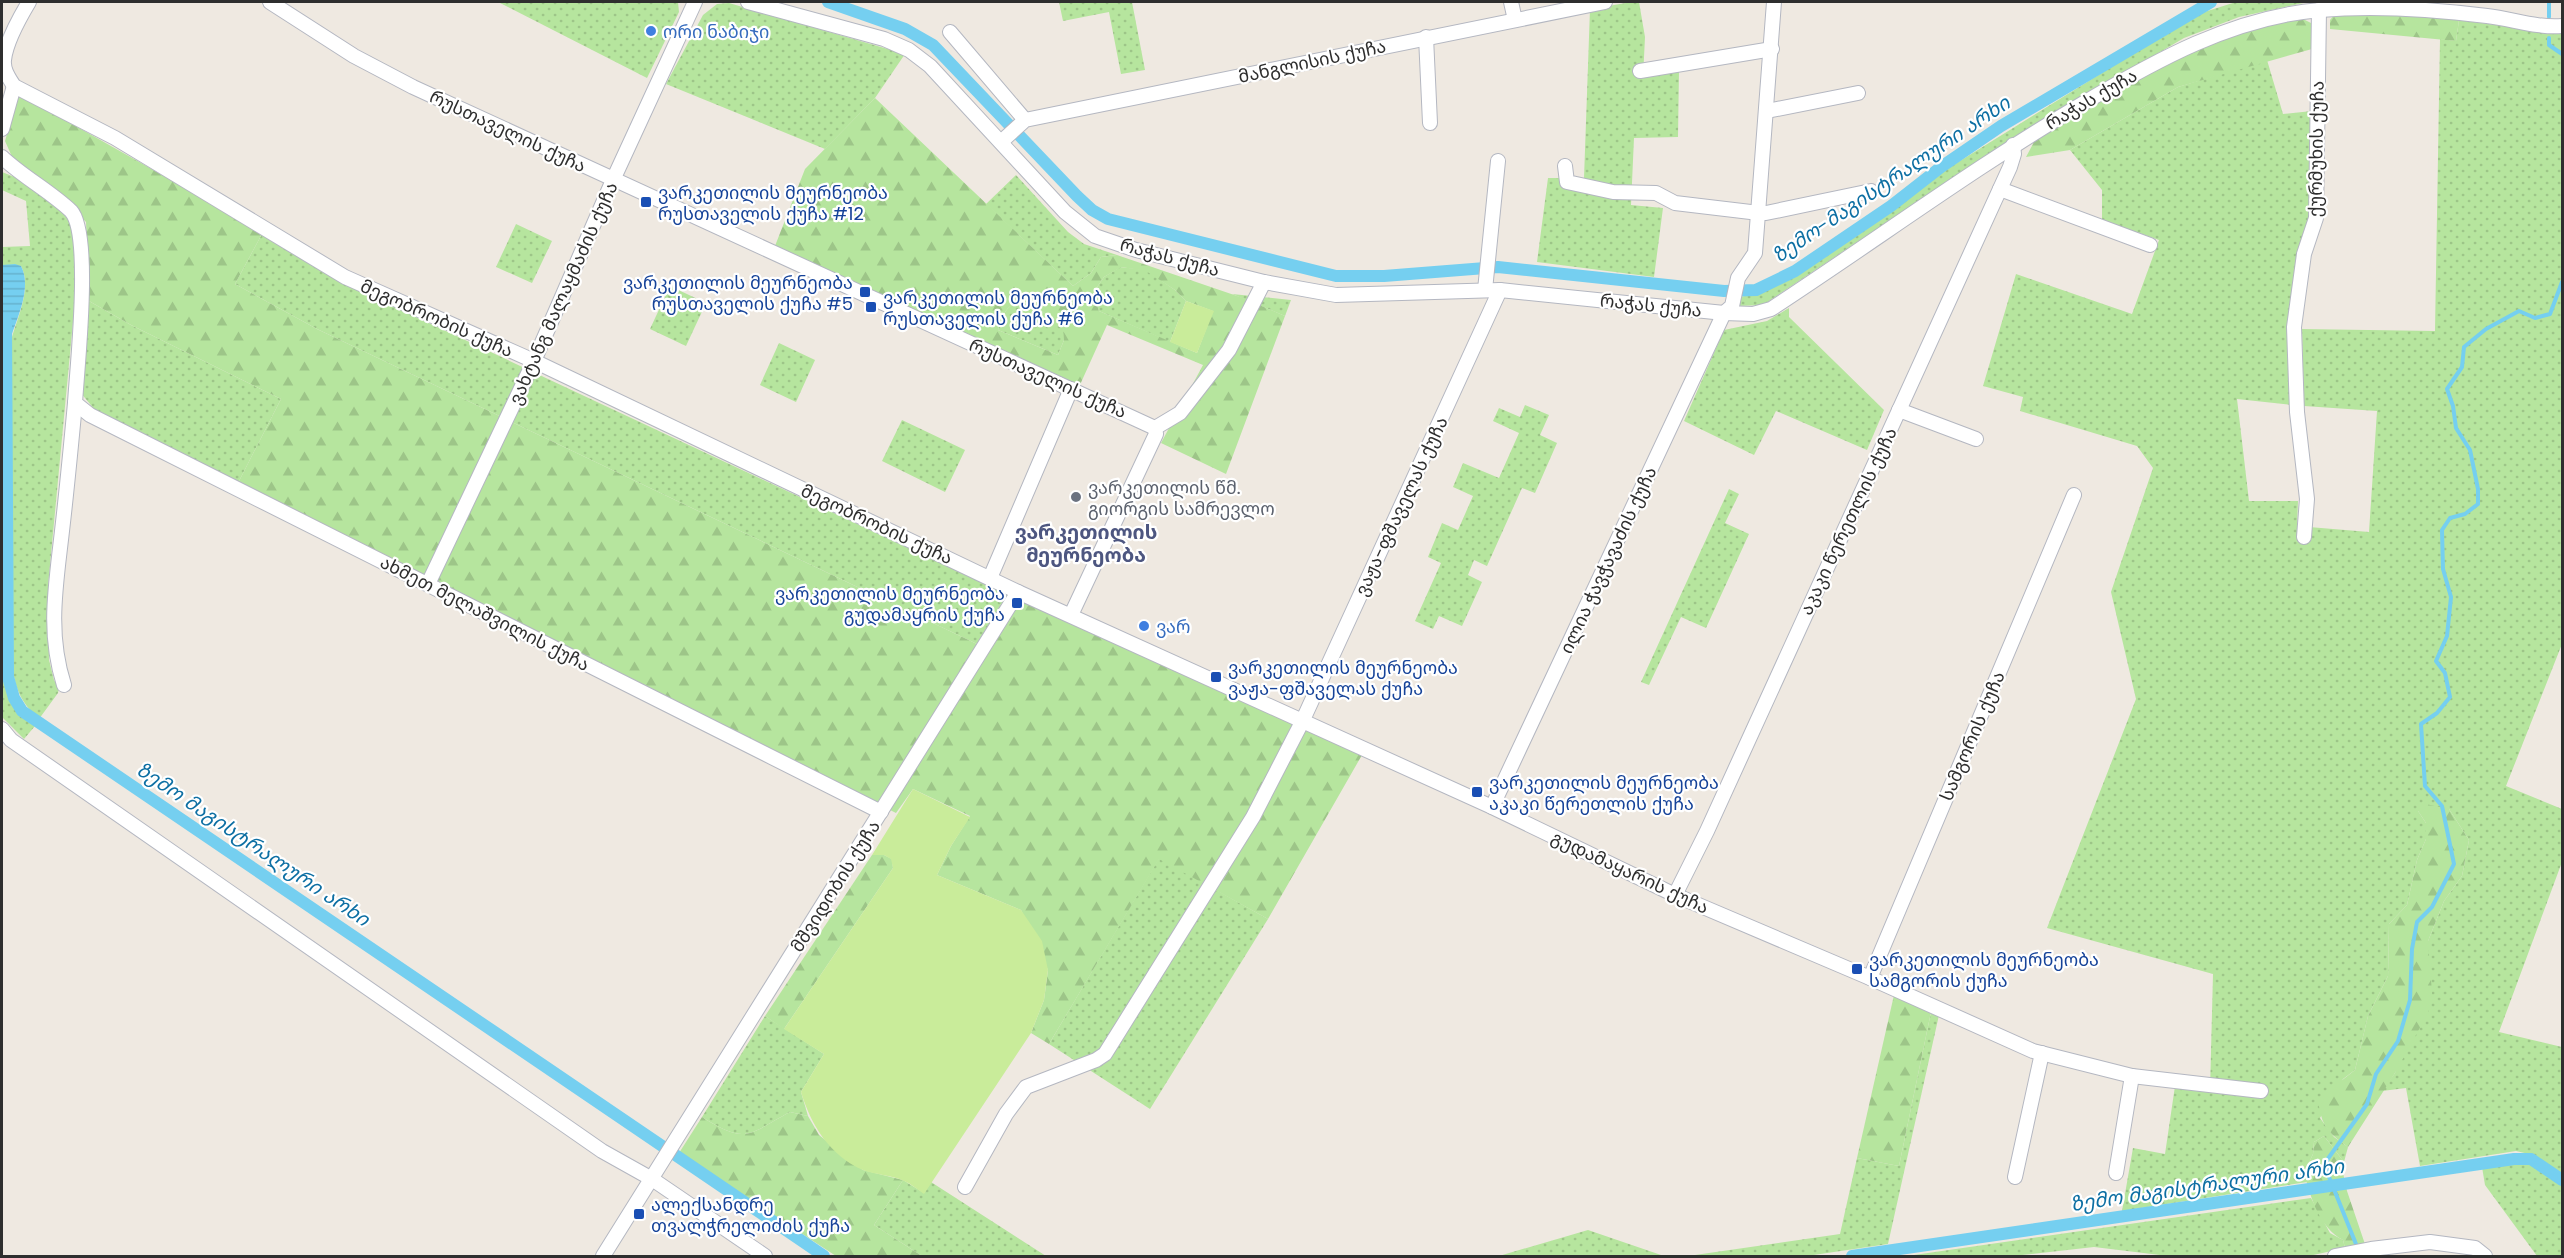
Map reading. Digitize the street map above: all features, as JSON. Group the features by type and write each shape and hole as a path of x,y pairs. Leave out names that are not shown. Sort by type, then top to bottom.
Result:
{"street":[{"path":"2,129 14,86 5,72 5,46 29,2"},
{"name":"რუსთაველის ქუჩა","path":"270,2 354,56 407,84 1155,428"},
{"name":"ვახტანგ მალაყმაძის ქუჩა","path":"428,584 534,362 613,180 695,2"},
{"name":"რაჭას ქუჩა","path":"748,2 884,39 909,50 930,66 1004,139 1065,212 1095,236 1136,250 1264,282 1336,295 1500,290 1753,314 1771,309 2013,145 2142,69 2205,40 2277,15 2375,6 2427,8 2503,18 2544,28 2562,26"},
{"path":"1511,2 1515,20"},
{"name":"მანგლისის ქუჩა","path":"1022,122 1426,37 1605,2"},
{"path":"1759,213 1774,2"},
{"name":"ქურმუხის ქუჩა","path":"2304,537 2307,499 2296,391 2294,327 2304,254 2316,218 2319,10"},
{"path":"950,32 1022,122 1004,139"},
{"path":"1426,37 1430,123"},
{"path":"1640,71 1772,49"},
{"name":"მეგობრობის ქუჩა","path":"14,86 114,138 345,277 534,362 1018,592"},
{"path":"1767,111 1858,93"},
{"name":"აკაკი წერეთლის ქუჩა","path":"1675,895 1707,831 2010,167 2014,154 2013,145"},
{"path":"2,158 71,212 80,229 82,288 75,403 54,624 56,660 64,685"},
{"path":"1485,290 1498,161"},
{"path":"1565,166 1567,182 1613,192 1656,193 1675,204 1759,213 1872,191"},
{"path":"2000,189 2150,245"},
{"name":"ილია ჭავჭავაძის ქუჩა","path":"1492,807 1728,310 1738,278 1755,253 1759,213"},
{"path":"1071,615 1156,434 1155,428 1180,413 1229,350 1264,282"},
{"name":"ვაჟა-ფშაველას ქუჩა","path":"965,1187 1006,1114 1026,1087 1096,1060 1104,1054 1253,817 1302,722 1500,290"},
{"path":"990,578 1071,389"},
{"name":"ახმეთ მელაშვილის ქუჩა","path":"75,403 90,415 881,812"},
{"path":"1899,410 1976,439"},
{"name":"სამგორის ქუჩა","path":"1870,978 2074,495"},
{"name":"გუდამაყარის ქუჩა","path":"1018,592 1492,807 1675,895 2042,1053 2132,1076 2261,1092"},
{"name":"მშვიდობის ქუჩა","path":"603,1257 677,1142 1018,592"},
{"path":"2,729 21,746 602,1151 652,1179 765,1257"},
{"path":"2016,1177 2042,1053"},
{"path":"2116,1173 2132,1076"},
{"path":"2335,1257 2371,1249 2430,1242 2475,1248 2485,1257"}],"green space":[{"path":"498,2 678,2 679,12 647,78"},
{"path":"1059,2 1132,2 1145,70 1121,74 1109,12 1063,21"},
{"path":"1639,2 1645,37 1643,78 1679,71 1678,137 1634,138 1631,205 1663,208 1654,277 1537,262 1548,178 1584,178 1590,9"},
{"path":"2236,2 2308,2 2239,17 2184,38 2007,142 1763,305 1737,306 1740,297 1763,292 1805,270 1947,169 2179,25 2201,13"},
{"path":"729,3 905,54 875,98 825,149 666,84 703,15 717,4"},
{"path":"2401,13 2459,20 2456,41 2330,29 2330,20 2334,15"},
{"path":"2303,19 2311,23 2312,49 2178,87 2070,150 2026,157 2035,140 2163,64 2231,35 2266,25"},
{"path":"2459,20 2562,34 2562,644 2506,786 2562,809 2562,862 2499,1032 2562,1047 2562,1175 2533,1155 2516,1151 2420,1166 2406,1088 2382,1091 2395,1073 2428,964 2428,941 2444,901 2462,876 2469,840 2449,809 2418,811 2426,823 2426,839 2417,860 2407,905 2389,924 2388,976 2368,1016 2355,1070 2343,1079 2320,1118 2334,1137 2348,1147 2344,1162 2324,1136 2314,1142 2313,1154 2304,1173 2307,1182 2122,1211 2133,1148 2165,1154 2175,1086 2210,1091 2213,974 2047,928 2136,699 2111,592 2153,468 2137,446 2020,411 2023,397 1983,386 2016,274 2132,314 2159,240 2102,220 2102,190 2070,150 2178,87 2267,60 2283,114 2312,111 2311,209 2292,405 2237,399 2249,501 2298,501 2297,526 2369,532 2377,411 2304,406 2302,329 2435,331 2440,39 2456,41"},
{"path":"19,94 263,232 235,284 317,329 977,644 1007,594 1362,755 1268,919 1159,859 1049,1044 1031,1033 1044,1000 1048,970 1021,910 937,875 951,846 970,816 913,789 896,813 238,483 281,399 131,325 89,301 86,222 64,199 13,159 5,141"},
{"path":"875,98 1073,286 1091,273 1101,257 1117,255 1243,298 1285,316 1226,474 1161,443 1203,365 1107,325 1079,387 775,246 805,169","holes":["1121,267 1146,271 1175,290 1186,301 1213,311 1197,353 1099,311 1093,293 1104,277","1027,298 1048,316 1063,325 1064,340 1058,355 998,330 1007,309"]},
{"path":"2,172 17,178 59,208 76,230 76,290 48,586 49,660 54,680 59,688 58,693 39,719 19,694 11,662 2,663 2,337 12,337 23,301 25,283 21,266 2,265 2,247 30,246 26,201 2,190"},
{"path":"1016,175 1068,232 1084,244 1117,255 1101,257 1091,273 1073,286 986,204"},
{"path":"516,224 552,241 532,283 496,267"},
{"path":"263,232 339,281 1007,594 977,644 317,329 235,284"},
{"path":"1120,267 1146,270 1175,290 1186,301 1170,342 1099,311 1093,293 1104,277"},
{"path":"670,286 706,303 686,346 650,329"},
{"path":"1232,294 1291,300 1285,316"},
{"path":"1027,298 1048,316 1064,325 1064,340 1058,355 998,330 1007,309"},
{"path":"89,301 131,325 281,399 238,483 95,410 80,392"},
{"path":"1186,301 1214,311 1197,353 1170,342"},
{"path":"1789,308 1789,317 1884,410 1867,450 1776,411 1754,455 1684,421 1724,330 1767,321"},
{"path":"779,343 815,360 796,402 760,385"},
{"path":"1525,405 1549,415 1540,435 1557,443 1535,493 1522,488 1487,566 1474,560 1468,575 1482,582 1462,626 1439,616 1433,629 1415,621 1441,563 1428,557 1442,523 1458,530 1473,496 1453,487 1463,463 1499,478 1519,433 1493,421 1499,408 1520,417"},
{"path":"902,420 965,450 945,492 882,461"},
{"path":"1729,489 1739,494 1725,523 1749,534 1706,628 1681,617 1649,685 1641,682"},
{"path":"2,666 5,685 11,700 35,726 24,739 2,717"},
{"path":"913,789 970,817 951,846 937,875 1021,910 1042,941 1048,970 1044,1000 1031,1033 924,1194 899,1179 863,1170 851,1164 823,1138 810,1116 801,1092 824,1054 784,1029 893,868 891,859 884,855 872,855"},
{"path":"2421,803 2449,809 2469,840 2462,876 2444,901 2428,941 2432,993 2428,1013 2395,1073 2348,1147 2326,1127 2318,1099 2355,1070 2368,1016 2388,976 2389,924 2407,905 2417,860 2426,839 2426,823 2418,811"},
{"path":"872,855 884,855 892,859 893,868 784,1029 765,1016"},
{"path":"1159,858 1268,919 1150,1109 1049,1044"},
{"path":"1894,995 1931,1012 1899,1166 1857,1158"},
{"path":"1931,1012 1939,1015 1888,1244 1807,1256 1688,1256 1840,1234 1857,1158 1899,1166"},
{"path":"765,1016 824,1054 801,1092 808,1116 790,1112 755,1131 738,1134 702,1117"},
{"path":"790,1112 808,1116 819,1135 863,1170 903,1180 874,1225 922,1256 836,1256 679,1153 702,1117 729,1131 747,1134"},
{"path":"2324,1136 2344,1162 2343,1173 2347,1191 2369,1256 2347,1256 2343,1240 2328,1228 2313,1202 2304,1173 2313,1154 2314,1142"},
{"path":"2519,1162 2533,1165 2562,1186 2562,1256 2537,1256 2485,1185 2482,1167"},
{"path":"903,1180 924,1193 931,1182 1046,1256 922,1256 874,1225"},
{"path":"2311,1198 2330,1233 2343,1240 2345,1248 2309,1256 2168,1256 2094,1247 2013,1256 1907,1256"},
{"path":"1588,1230 1664,1256 1499,1256"}],"water":[{"path":"2,265 21,266 24,274 25,292 11,337 2,337"}],"waterway":[{"name":"ზემო-მაგისტრალური არხი","path":"828,2 905,29 933,45 1077,196 1092,210 1108,219 1336,276 1384,276 1498,267 1724,291 1756,290 1795,271 1891,206 1941,167 2001,126 2211,2"},
{"path":"2549,2 2549,17"},
{"path":"2549,38 2549,45 2562,54"},
{"path":"2358,1249 2327,1172 2327,1160 2367,1104 2376,1074 2398,1041 2410,1000 2412,949 2417,922 2432,907 2454,864 2442,806 2425,786 2421,724 2437,713 2450,697 2445,673 2436,661 2447,636 2451,597 2443,569 2442,530 2450,518 2465,514 2478,504 2478,489 2470,450 2456,428 2453,406 2447,389 2462,367 2464,347 2486,329 2519,311 2535,318 2550,314 2562,282"},
{"name":"ზემო მაგისტრალური არხი","path":"6,321 8,677 14,698 22,711 824,1256"},
{"name":"ზემო მაგისტრალური არხი","path":"1852,1256 2514,1159 2531,1159 2562,1180"}],"place":[{"name":"ორი ნაბიჯი","path":"651,31"},
{"name":"ვარკეთილის მეურნეობა რუსთაველის ქუჩა #12","path":"646,202"},
{"name":"ვარკეთილის მეურნეობა რუსთაველის ქუჩა #5","path":"865,292"},
{"name":"ვარკეთილის მეურნეობა რუსთაველის ქუჩა #6","path":"871,307"},
{"name":"ვარკეთილის წმ. გიორგის სამრევლო","path":"1076,497"},
{"name":"ვარკეთილის მეურნეობა გუდამაყრის ქუჩა","path":"1017,603"},
{"name":"ვარ","path":"1144,626"},
{"name":"ვარკეთილის მეურნეობა ვაჟა-ფშაველას ქუჩა","path":"1216,677"},
{"name":"ვარკეთილის მეურნეობა აკაკი წერეთლის ქუჩა","path":"1477,792"},
{"name":"ვარკეთილის მეურნეობა სამგორის ქუჩა","path":"1857,969"},
{"name":"ალექსანდრე თვალჭრელიძის ქუჩა","path":"639,1214"}],"district":[{"name":"ვარკეთილის მეურნეობა","path":"1086,544"}]}
